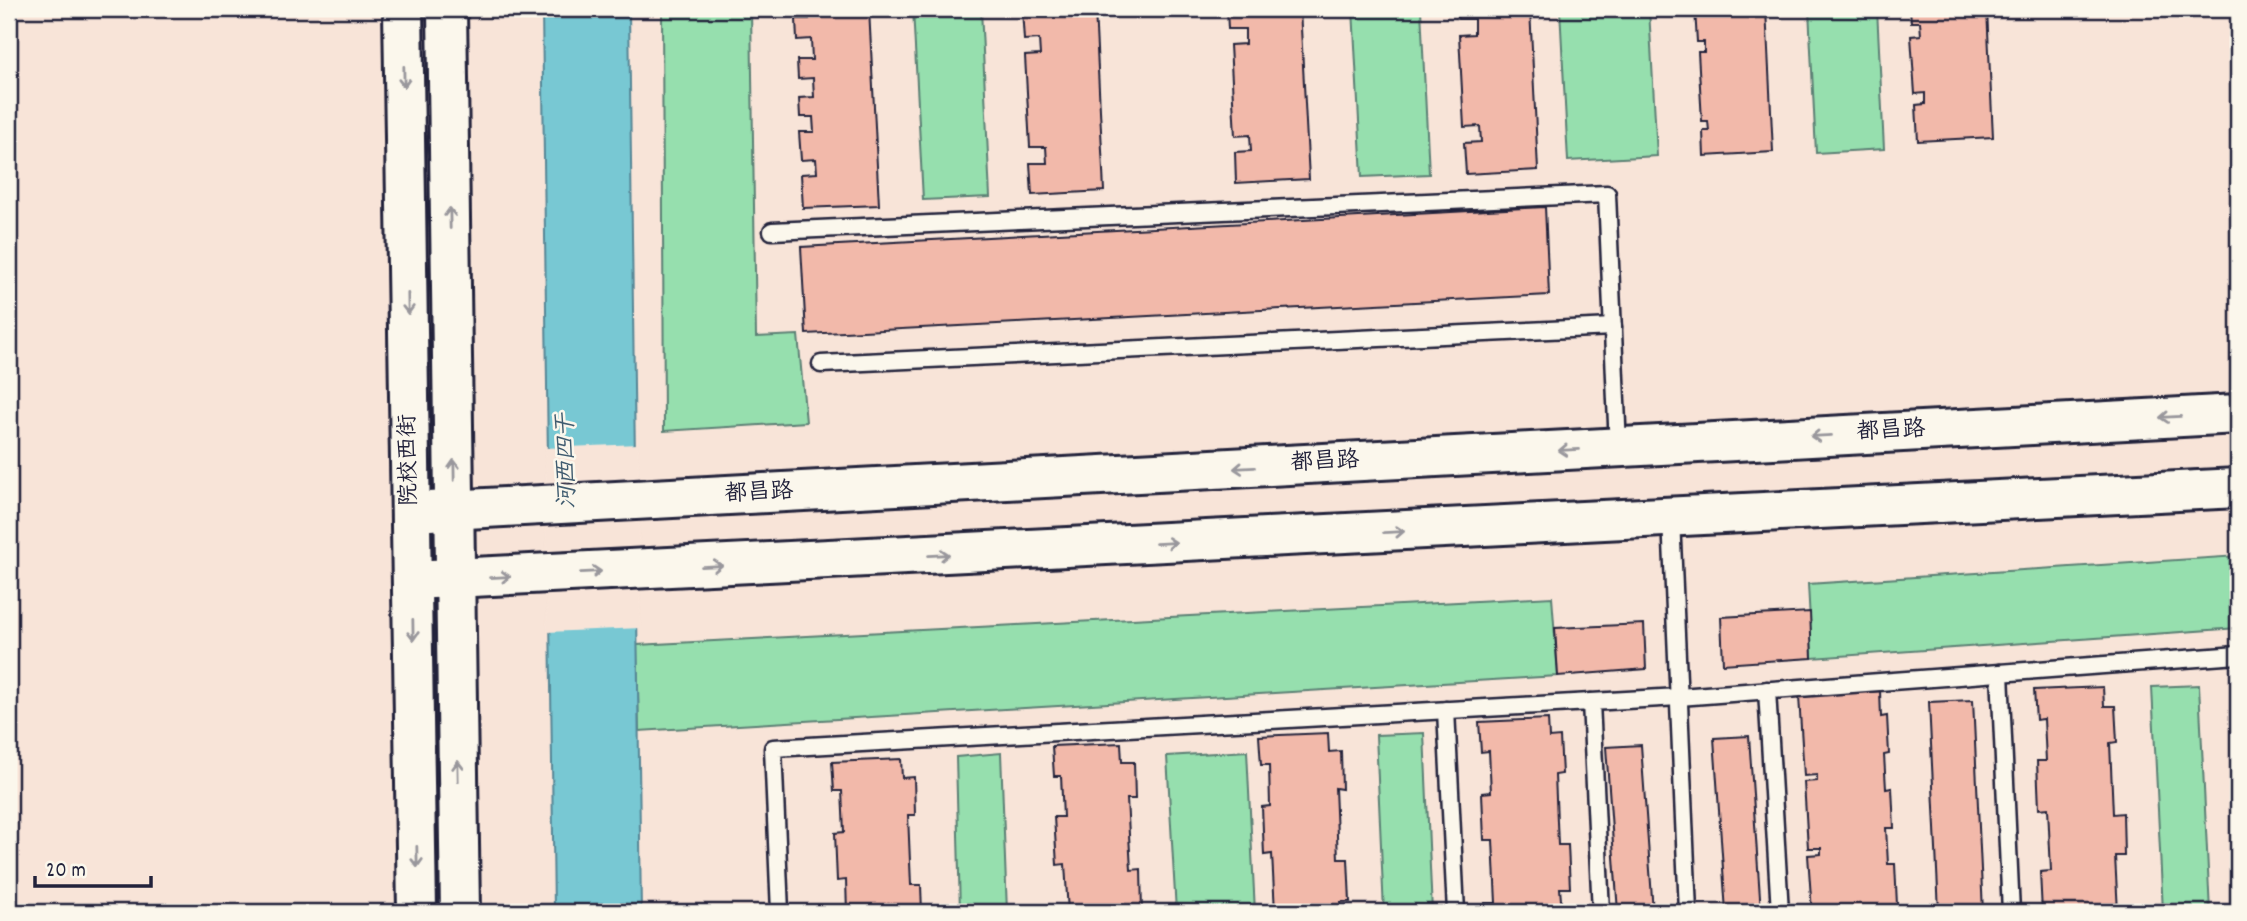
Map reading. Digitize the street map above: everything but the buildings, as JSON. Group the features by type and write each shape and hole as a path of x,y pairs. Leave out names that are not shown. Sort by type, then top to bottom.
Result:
{"main road":[{"name":"院校西街","path":"403,9 417,912"},
{"name":"院校西街","path":"447,9 460,912"},
{"name":"都昌路","path":"411,512 2238,414"},
{"path":"412,580 456,580 2238,488"}],"lane":[{"path":"772,231 1608,194 1618,447"},
{"path":"821,364 1612,327"},
{"path":"1671,518 1688,912"},
{"path":"780,912 774,748 1679,697 2238,655"},
{"path":"2000,673 2011,912"},
{"path":"1767,691 1780,912"},
{"path":"1591,702 1601,912"},
{"path":"1446,710 1456,912"}],"green space":[{"path":"662,9 751,9 756,337 798,335 806,422 664,431"},
{"path":"913,9 981,9 990,197 923,200"},
{"path":"1353,9 1421,9 1429,174 1362,177"},
{"path":"1560,9 1649,9 1657,156 1568,161"},
{"path":"1809,9 1877,9 1884,149 1816,153"},
{"path":"2238,556 2238,628 1812,658 1808,584"},
{"path":"1552,597 1558,676 639,731 637,645"},
{"path":"2199,685 2210,912 2163,912 2152,687"},
{"path":"1424,733 1432,912 1384,912 1376,735"},
{"path":"1247,751 1255,912 1176,912 1167,756"},
{"path":"1001,753 1007,912 960,912 956,757"}],"water":[{"name":"河西四干","path":"542,9 629,9 641,912 554,912"}],"pier":[{"path":"638,444 641,628 547,632 545,448"}]}
